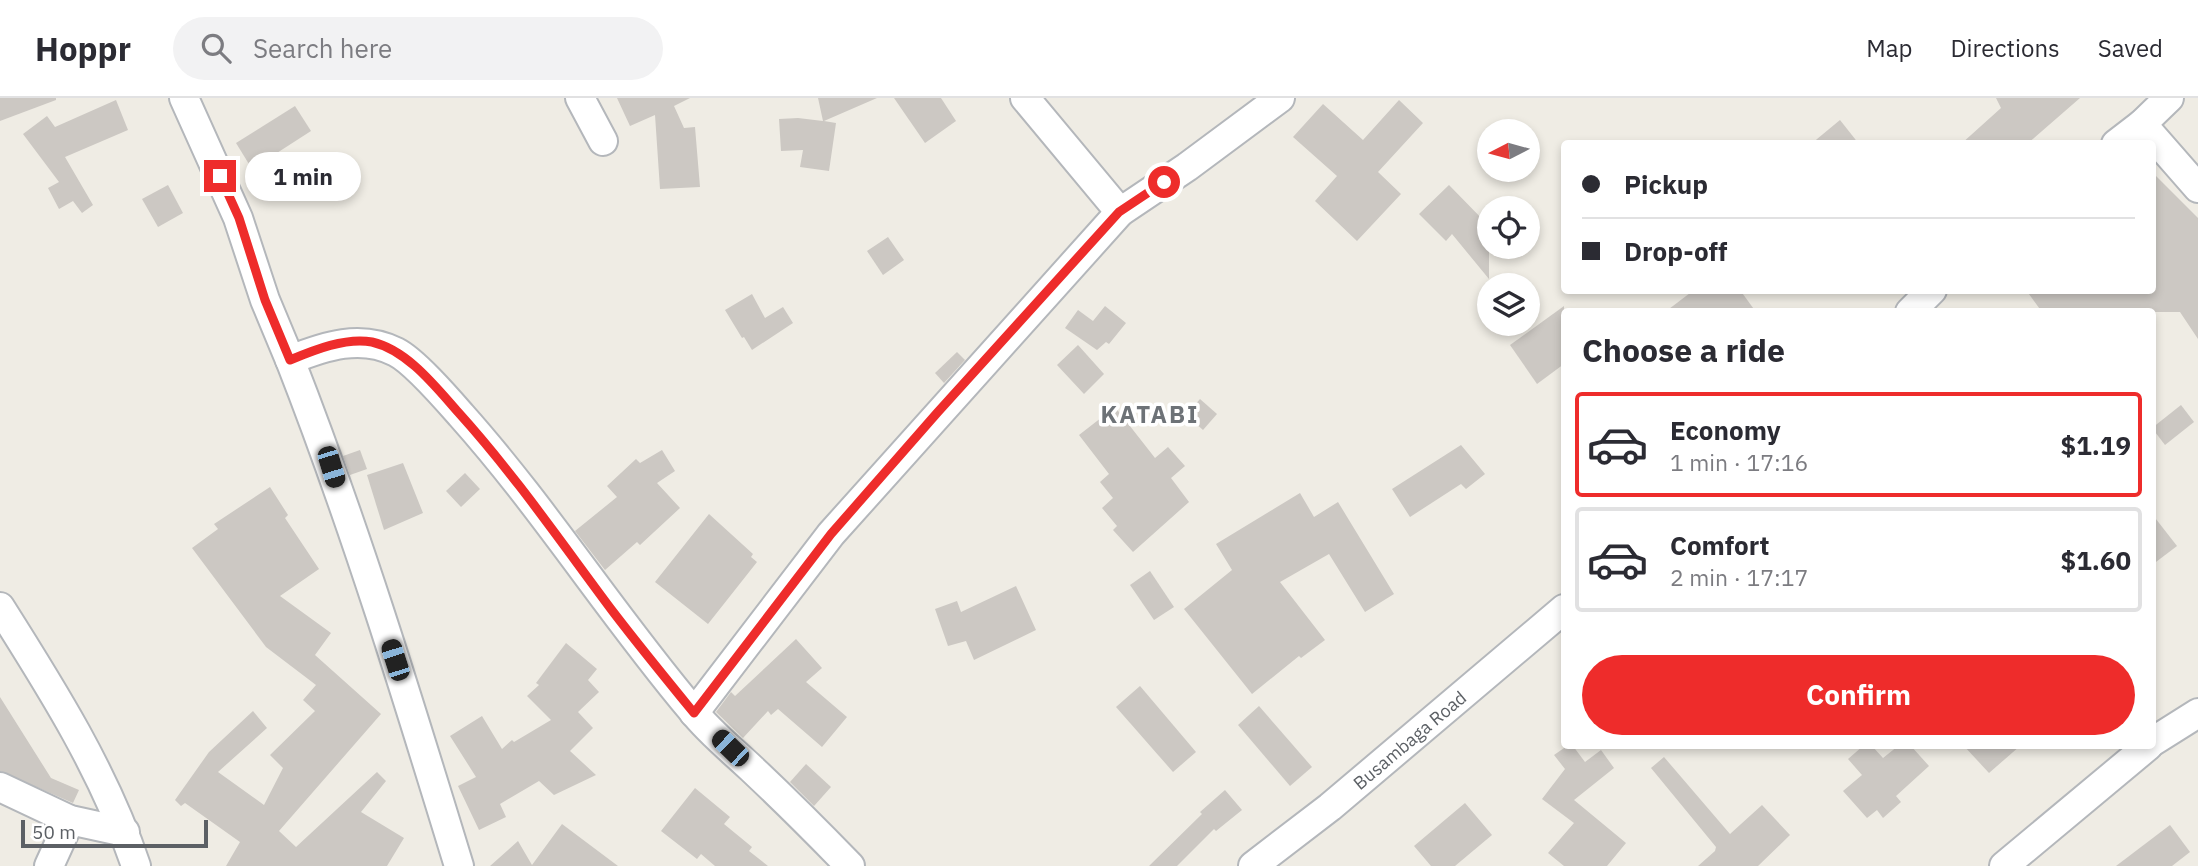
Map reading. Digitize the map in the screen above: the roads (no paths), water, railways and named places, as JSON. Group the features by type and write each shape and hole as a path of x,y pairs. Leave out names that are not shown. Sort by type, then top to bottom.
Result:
{"street":[{"path":"184,98 239,218 265,300 331,467 459,866"},
{"path":"580,98 603,141"},
{"path":"1025,98 1119,212"},
{"path":"694,713 831,534 1119,212 1280,98"},
{"path":"2121,140 2169,98"},
{"path":"2142,124 2198,188"},
{"path":"1914,308 1928,294"},
{"path":"290,360 312,351 353,341 372,342 399,353 441,393 493,451 615,614 694,713 850,866"},
{"path":"0,607 84,746 125,832 136,866"},
{"name":"Busambaga Road","path":"1253,866 1330,807 1561,612"},
{"path":"2156,739 2198,713"},
{"path":"2004,866 2144,749"},
{"path":"0,787 70,820 125,832"},
{"path":"49,866 70,820"}],"district":[{"name":"KATABI","path":"1150,414"}]}
